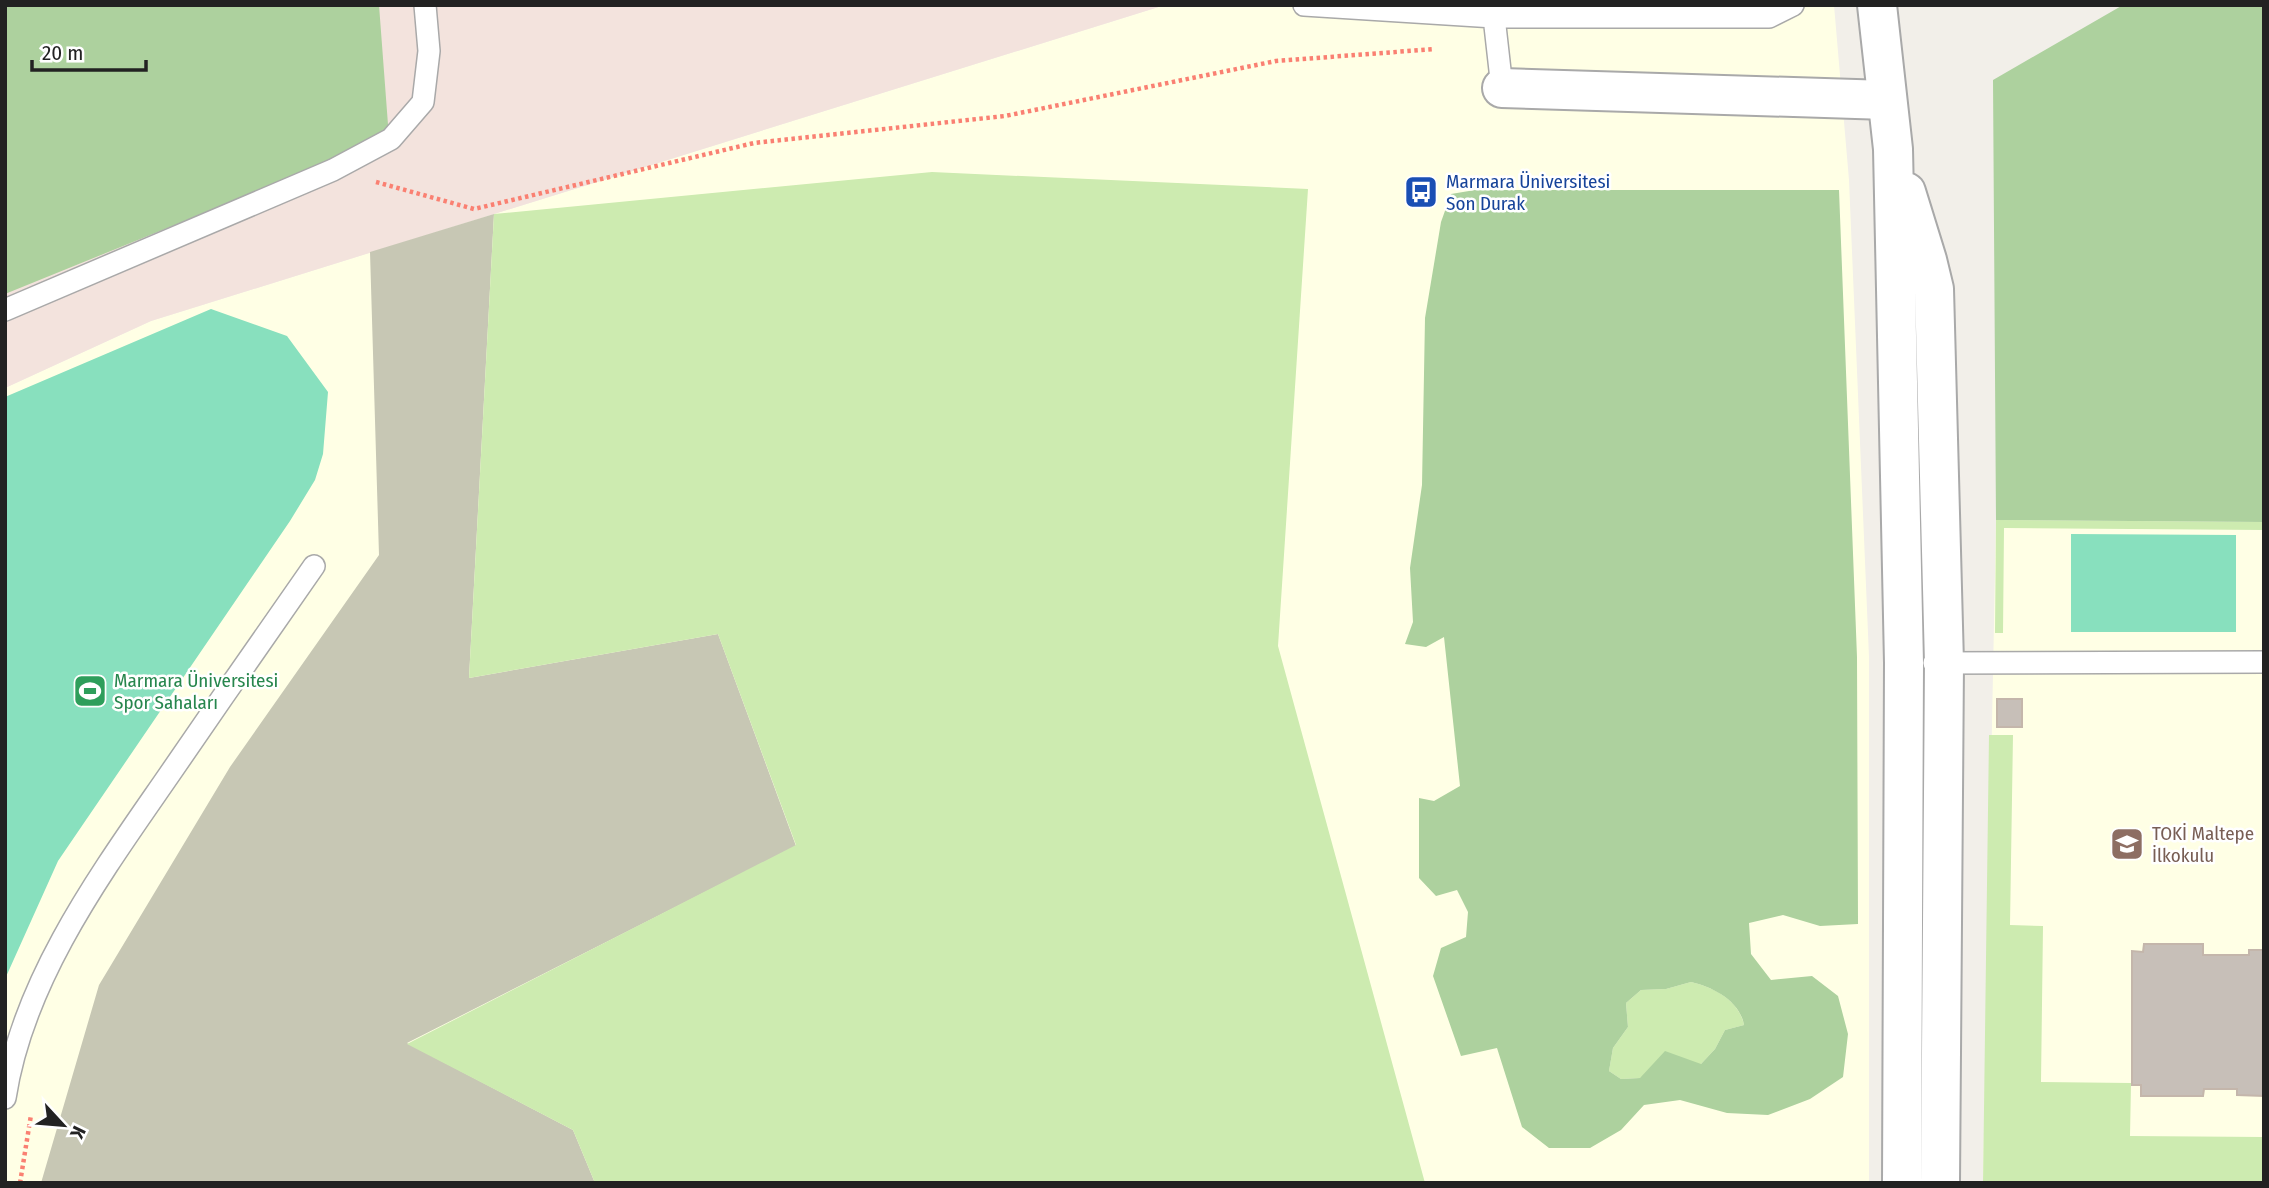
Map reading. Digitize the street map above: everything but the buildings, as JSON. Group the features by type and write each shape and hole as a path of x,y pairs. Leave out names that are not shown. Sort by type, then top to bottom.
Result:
{"street":[{"path":"1877,5 1892,149 1904,663 1902,1183"},
{"path":"1502,88 1887,100"},
{"path":"1892,149 1934,289 1944,663 1941,1183"}],"lane":[{"path":"5,310 333,170 391,139 423,102 429,51 425,5"},
{"path":"1304,5 1494,17 1769,17 1793,5"},
{"path":"1494,17 1502,88"},
{"path":"5,1098 9,1071 37,992 94,884 314,566"},
{"path":"1904,663 2264,662"}],"path":[{"path":"333,170 474,209 754,143 1005,117 1276,61 1435,49"},
{"path":"20,1183 33,1105"}],"shaded area":[{"path":"5,5 1165,5 151,321 5,388"},
{"path":"1165,5 1834,5 1849,180 1869,657 1869,1183 5,1183 5,388 151,321"},
{"path":"494,214 469,678 718,634 796,846 407,1043 573,1130 595,1183 41,1183 99,985 230,767 379,555 370,252"},
{"name":"TOKİ Maltepe İlkokulu","path":"1996,520 2264,522 2264,1183 1983,1183"}],"green space":[{"path":"5,5 379,5 389,138 5,294"},
{"path":"2123,5 2264,5 2264,522 1996,520 1993,80"},
{"path":"932,172 1308,189 1278,646 1425,1183 595,1183 573,1130 407,1044 796,845 718,634 469,678 494,214"},
{"path":"1475,190 1839,190 1857,657 1858,924 1820,926 1783,915 1749,923 1751,954 1771,980 1812,976 1838,996 1848,1034 1843,1077 1810,1099 1768,1115 1727,1113 1680,1100 1644,1105 1621,1130 1590,1148 1549,1148 1522,1127 1497,1048 1461,1056 1433,976 1441,948 1466,937 1468,912 1457,890 1436,896 1419,878 1419,798 1434,801 1460,786 1444,637 1426,647 1405,644 1413,622 1410,568 1422,485 1425,318 1441,222 1451,194","holes":["1691,982 1716,991 1731,1002 1744,1025 1725,1030 1715,1049 1701,1064 1665,1051 1640,1078 1621,1079 1609,1071 1613,1048 1628,1027 1626,1003 1641,990 1666,989"]},
{"name":"Marmara Üniversitesi Spor Sahaları","path":"211,309 287,336 328,392 323,454 315,480 290,521 58,861 5,979 5,397"},
{"path":"1996,520 2264,522 2264,530 2004,528 2003,633 1995,633"},
{"path":"2071,534 2236,535 2236,632 2071,632"},
{"path":"1989,735 2013,735 2010,925 2043,926 2041,1082 2131,1083 2130,1136 2264,1137 2264,1183 1983,1183"},
{"path":"1691,982 1724,996 1737,1008 1744,1025 1725,1030 1715,1049 1701,1064 1640,1078 1621,1079 1609,1071 1613,1048 1628,1027 1626,1003 1641,990 1666,989"}],"place":[{"name":"Marmara Üniversitesi Son Durak","path":"1421,192"},
{"name":"Marmara Üniversitesi Spor Sahaları","path":"90,691"},
{"name":"TOKİ Maltepe İlkokulu","path":"2127,844"}]}
